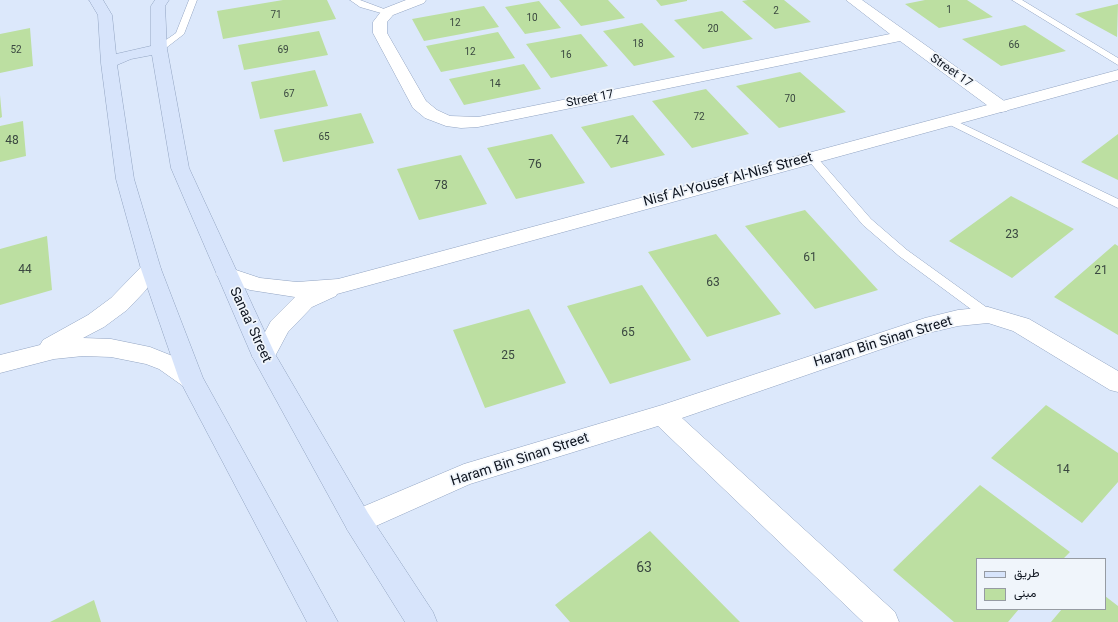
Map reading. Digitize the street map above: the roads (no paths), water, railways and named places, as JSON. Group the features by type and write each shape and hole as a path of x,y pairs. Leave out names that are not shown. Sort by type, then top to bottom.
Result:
{"main road":[{"path":"96,0 105,15 109,63 125,179 151,269 191,379 323,622"},
{"name":"Sanaa' Street","path":"162,0 158,6 159,49 180,168 226,274 264,356 358,522 422,622"},
{"path":"109,63 127,55 159,49"}],"street":[{"path":"388,12 419,0"},
{"name":"Street 17","path":"853,0 1001,107"},
{"name":"Street 17","path":"388,12 380,22 380,33 419,104 446,121 461,123 478,122 901,36"},
{"name":"Nisf Al-Yousef Al-Nisf Street","path":"226,274 258,286 297,290 338,286 1118,75"},
{"path":"24,357 74,334 96,320 137,286 151,269"},
{"name":"Nisf Al-Yousef Al-Nisf Street","path":"264,356 279,327 304,302 338,286"},
{"name":"Haram Bin Sinan Street","path":"358,522 464,475 662,415 925,326 958,318 988,315 1021,325 1118,383"},
{"path":"0,364 54,350 83,347 111,348 150,356 167,363 191,379"},
{"path":"662,415 884,622"}],"lane":[{"path":"159,49 180,34 193,0"},
{"path":"354,0 363,5 388,12"},
{"path":"1016,0 1118,62"},
{"path":"950,120 1118,204"},
{"path":"812,158 867,222 903,253 988,315"}]}
